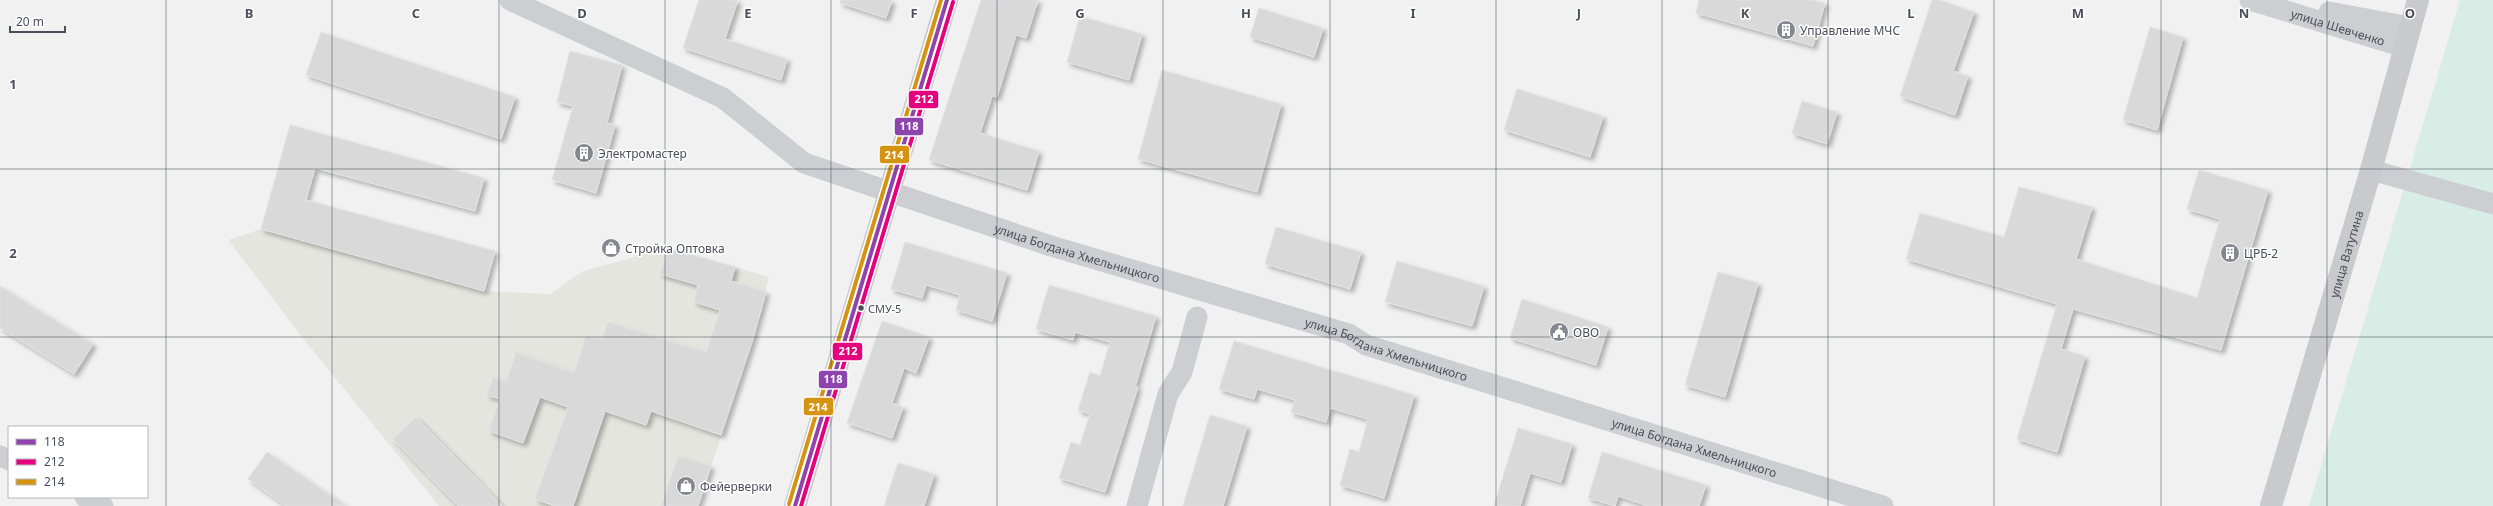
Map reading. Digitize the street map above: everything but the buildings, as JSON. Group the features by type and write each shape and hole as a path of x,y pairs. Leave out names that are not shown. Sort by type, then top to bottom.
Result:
{"main road":[{"path":"795,506 947,0"},
{"name":"улица Ватутина","path":"2271,506 2371,170 2418,0"}],"street":[{"name":"улица Богдана Хмельницкого","path":"510,0 723,98 804,163 1051,246 1349,334 1366,346 1883,506"},
{"name":"улица Шевченко","path":"2250,0 2407,37"},
{"name":"улица Шевченко","path":"2261,0 2407,37"},
{"path":"2371,170 2493,204"},
{"path":"1137,506 1168,394 1182,372 1197,317"},
{"path":"86,498 103,506"}],"shaded area":[{"path":"261,229 484,291 550,294 583,271 668,248 769,277 752,342 698,506 439,506 306,342 228,240"}],"green space":[{"path":"2460,0 2493,0 2493,506 2309,506"}],"transit line":[{"name":"214","path":"789,504 941,0"},
{"name":"118","path":"795,506 947,0"},
{"name":"212","path":"801,506 953,2"}],"place":[{"name":"Управление МЧС","path":"1786,30"},
{"name":"Электромастер","path":"584,153"},
{"name":"Стройка Оптовка","path":"611,248"},
{"name":"ЦРБ-2","path":"2230,253"},
{"name":"СМУ-5","path":"861,308"},
{"name":"ОВО","path":"1559,332"},
{"name":"Фейерверки","path":"686,486"}]}
